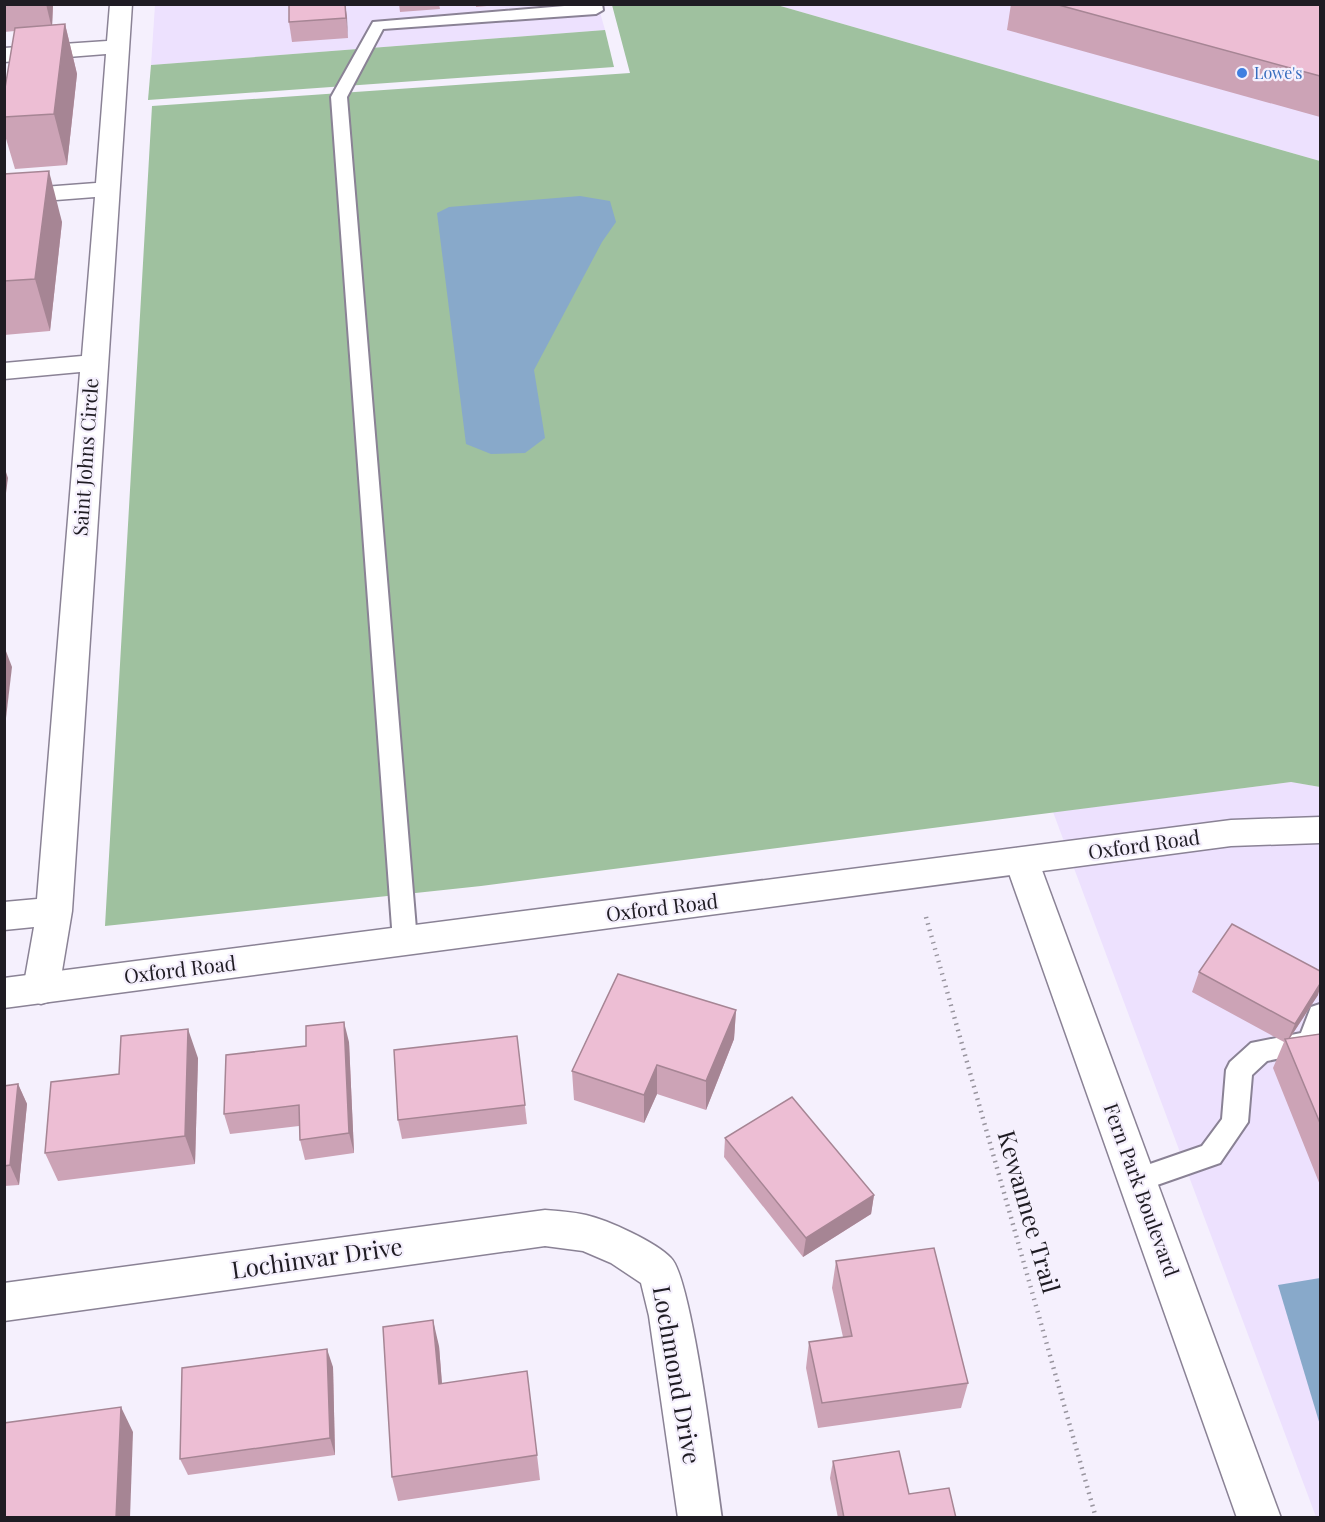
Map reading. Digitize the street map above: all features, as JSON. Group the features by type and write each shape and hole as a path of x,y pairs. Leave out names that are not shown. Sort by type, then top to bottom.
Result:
{"street":[{"name":"Saint Johns Circle","path":"41,989 54,911 121,4"},
{"path":"4,56 118,47"},
{"path":"4,197 106,189"},
{"path":"4,371 94,363"},
{"name":"Oxford Road","path":"4,993 1231,833 1320,830"},
{"name":"Fern Park Boulevard","path":"1022,862 1260,1518"},
{"path":"4,916 54,911"},
{"name":"Lochinvar Drive","path":"4,1302 545,1228 586,1233 625,1250"},
{"name":"Lochmond Drive","path":"625,1250 658,1272 670,1316 700,1518"}],"lane":[{"path":"405,941 339,97 378,20 459,12 596,10 595,4"},
{"path":"1137,1180 1211,1155 1235,1122 1239,1070 1260,1051 1310,1042 1320,1014"}],"path":[{"path":"258,4 289,4"},
{"name":"Kewannee Trail","path":"926,917 1096,1518"}],"shaded area":[{"path":"155,5 598,5 605,30 151,65"},
{"path":"777,5 1320,5 1320,161"},
{"path":"1291,782 1320,787 1320,1517 1316,1517 1053,812"}],"green space":[{"path":"612,5 777,5 1320,161 1320,787 1291,782 481,886 105,926 152,106 630,73"},
{"path":"605,30 614,67 148,100 151,65"}],"water":[{"path":"580,196 610,201 616,222 602,242 534,370 545,438 525,453 491,454 466,444 437,213 449,207"},
{"path":"1320,1278 1320,1425 1278,1285"}],"building":[{"path":"289,4 345,4 346,18 289,22"},
{"path":"1055,4 1320,4 1320,76"},
{"path":"65,24 54,114 4,117 4,94 15,28"},
{"path":"49,171 35,279 4,281 4,174"},
{"path":"1232,924 1320,971 1320,984 1295,1024 1199,972"},
{"path":"618,974 736,1010 706,1081 657,1065 644,1095 572,1071"},
{"path":"344,1022 349,1133 300,1140 299,1105 224,1114 226,1055 306,1046 306,1026"},
{"path":"188,1029 185,1136 45,1153 51,1082 119,1074 121,1036"},
{"path":"1320,1034 1320,1123 1285,1039"},
{"path":"517,1036 525,1105 398,1120 394,1050"},
{"path":"18,1084 10,1165 4,1166 4,1086"},
{"path":"792,1097 874,1195 806,1238 725,1138"},
{"path":"934,1248 968,1383 822,1403 809,1342 852,1336 836,1261"},
{"path":"433,1320 439,1384 527,1371 537,1455 392,1477 383,1327"},
{"path":"327,1349 330,1438 180,1459 182,1368"},
{"path":"121,1407 116,1518 4,1518 4,1423"},
{"path":"899,1451 909,1494 949,1488 956,1518 844,1518 833,1461"}],"place":[{"name":"Lowe's","path":"1242,73"}]}
